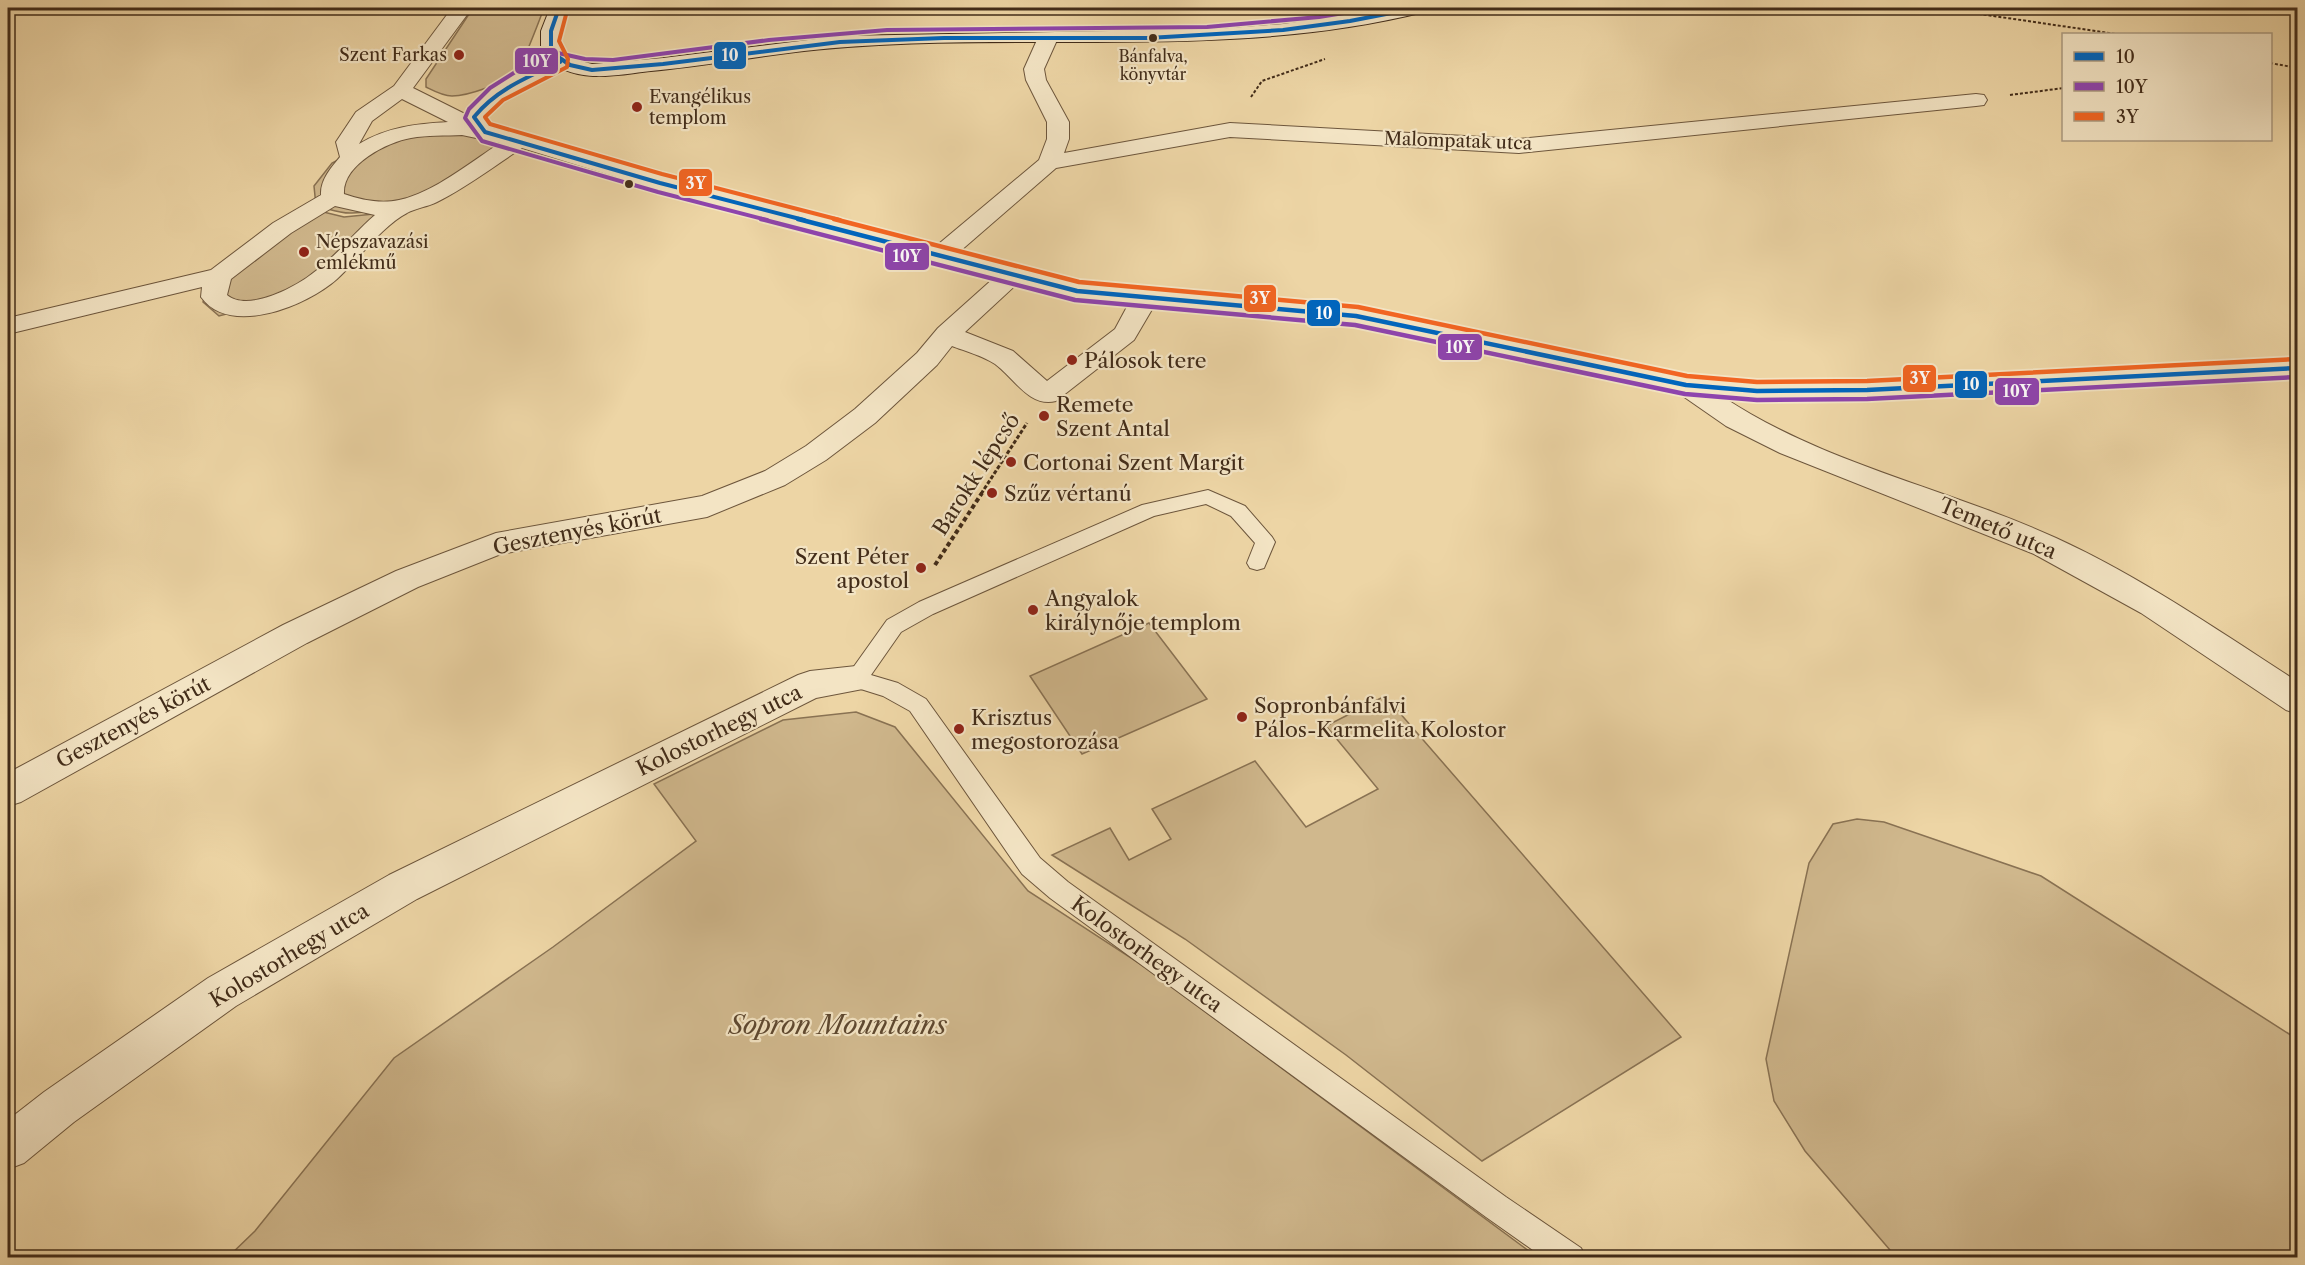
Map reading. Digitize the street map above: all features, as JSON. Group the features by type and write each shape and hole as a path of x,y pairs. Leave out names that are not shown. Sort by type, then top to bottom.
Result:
{"street":[{"path":"352,158 347,142 364,117 400,90 462,8"},
{"path":"560,8 551,30 549,43 551,52 560,62 583,68 614,69 868,40 1125,39 1236,34 1315,26 1417,8"},
{"path":"1047,40 1034,69 1036,80 1058,122 1058,139 1049,163"},
{"path":"333,198 332,190 338,174 352,158 383,139 409,131 501,92 560,62"},
{"path":"400,90 485,132"},
{"path":"383,139 400,90"},
{"path":"485,132 474,117 483,105 501,92"},
{"name":"Malompatak utca","path":"940,255 1049,163 1230,130 1519,146 1976,100"},
{"path":"409,131 449,127 519,140 660,183 1077,291 1356,316 1686,385 1757,391 1868,390 2298,368"},
{"path":"220,275 215,285 214,297 220,306 235,310 258,307 285,299 323,278 371,229 398,208 446,187 519,140"},
{"path":"333,198 358,207 398,208"},
{"path":"8,326 220,275 282,228 333,198"},
{"name":"Gesztenyés körút","path":"8,791 295,634 407,579 496,544 707,506 775,478 816,453 865,416 927,359 947,334 1014,274"},
{"path":"947,334 1003,357 1046,395 1125,334 1145,298"},
{"name":"Temető utca","path":"1686,385 1737,420 1790,446 2045,546 2152,604 2298,700"},
{"name":"Kolostorhegy utca","path":"8,1147 60,1107 222,992 403,887 810,685 856,679"}],"lane":[{"path":"856,679 894,626 926,608 1149,510 1208,497 1238,511 1265,542 1257,563"},
{"name":"Kolostorhegy utca","path":"856,679 890,689 918,705 1031,866 1059,890 1486,1200 1571,1257"}],"path":[{"path":"1939,8 2109,33"},
{"path":"1230,130 1262,81 1345,52 1386,15"},
{"path":"2272,63 2298,68"},
{"path":"1976,100 2062,88"},
{"name":"Barokk lépcső","path":"931,570 1046,395"}],"green space":[{"path":"473,8 544,8 523,59 512,76 477,91 452,96 426,87 426,79"},
{"path":"398,134 474,135 495,145 467,172 431,193 411,201 352,213 316,206 314,186 332,163 372,142"},
{"path":"311,209 344,217 384,213 309,282 268,303 219,316 203,302 209,279"},
{"path":"1149,623 1207,699 1082,754 1030,676"},
{"path":"1385,696 1681,1037 1482,1161 1346,1055 1185,939 1052,855 1110,828 1129,860 1171,839 1152,809 1255,761 1306,827 1378,789 1326,726"},
{"name":"Sopron Mountains","path":"856,712 895,727 1028,891 1145,967 1537,1257 227,1258 255,1231 394,1058 553,947 696,841 654,784 783,720"},
{"path":"1857,819 1884,822 2041,876 2297,1039 2297,1257 1896,1257 1805,1151 1774,1101 1766,1059 1809,863 1833,824"}],"transit line":[{"name":"10","path":"559,8 551,31 551,52 570,65 592,70 663,64 840,42 944,38 1148,38 1283,30 1350,21 1417,8"},
{"name":"10Y","path":"1375,8 1263,24 1207,27 887,30 769,40 613,60 585,59 558,53 520,69 490,88 469,109 465,118 482,141 658,192 1075,300 1355,325 1685,394 1757,400 1867,399 2298,377"},
{"name":"3Y","path":"567,11 559,41 568,59 567,67 503,100 485,117 490,124 662,174 1079,282 1358,307 1687,376 1757,382 1867,381 2298,359"},
{"name":"10","path":"560,62 513,84 482,107 474,117 485,132 660,183 1077,291 1356,316 1686,385 1757,391 1867,390 2298,368"}],"place":[{"name":"Bánfalva, könyvtár","path":"1153,38"},
{"name":"Szent Farkas","path":"459,55"},
{"name":"Evangélikus templom","path":"637,107"},
{"name":"Népszavazási emlékmű","path":"304,252"},
{"name":"Pálosok tere","path":"1072,360"},
{"name":"Remete Szent Antal","path":"1044,416"},
{"name":"Cortonai Szent Margit","path":"1011,462"},
{"name":"Szűz vértanú","path":"992,493"},
{"name":"Szent Péter apostol","path":"921,568"},
{"name":"Angyalok királynője templom","path":"1033,610"},
{"name":"Sopronbánfalvi Pálos-Karmelita Kolostor","path":"1242,717"},
{"name":"Krisztus megostorozása","path":"959,729"}]}
